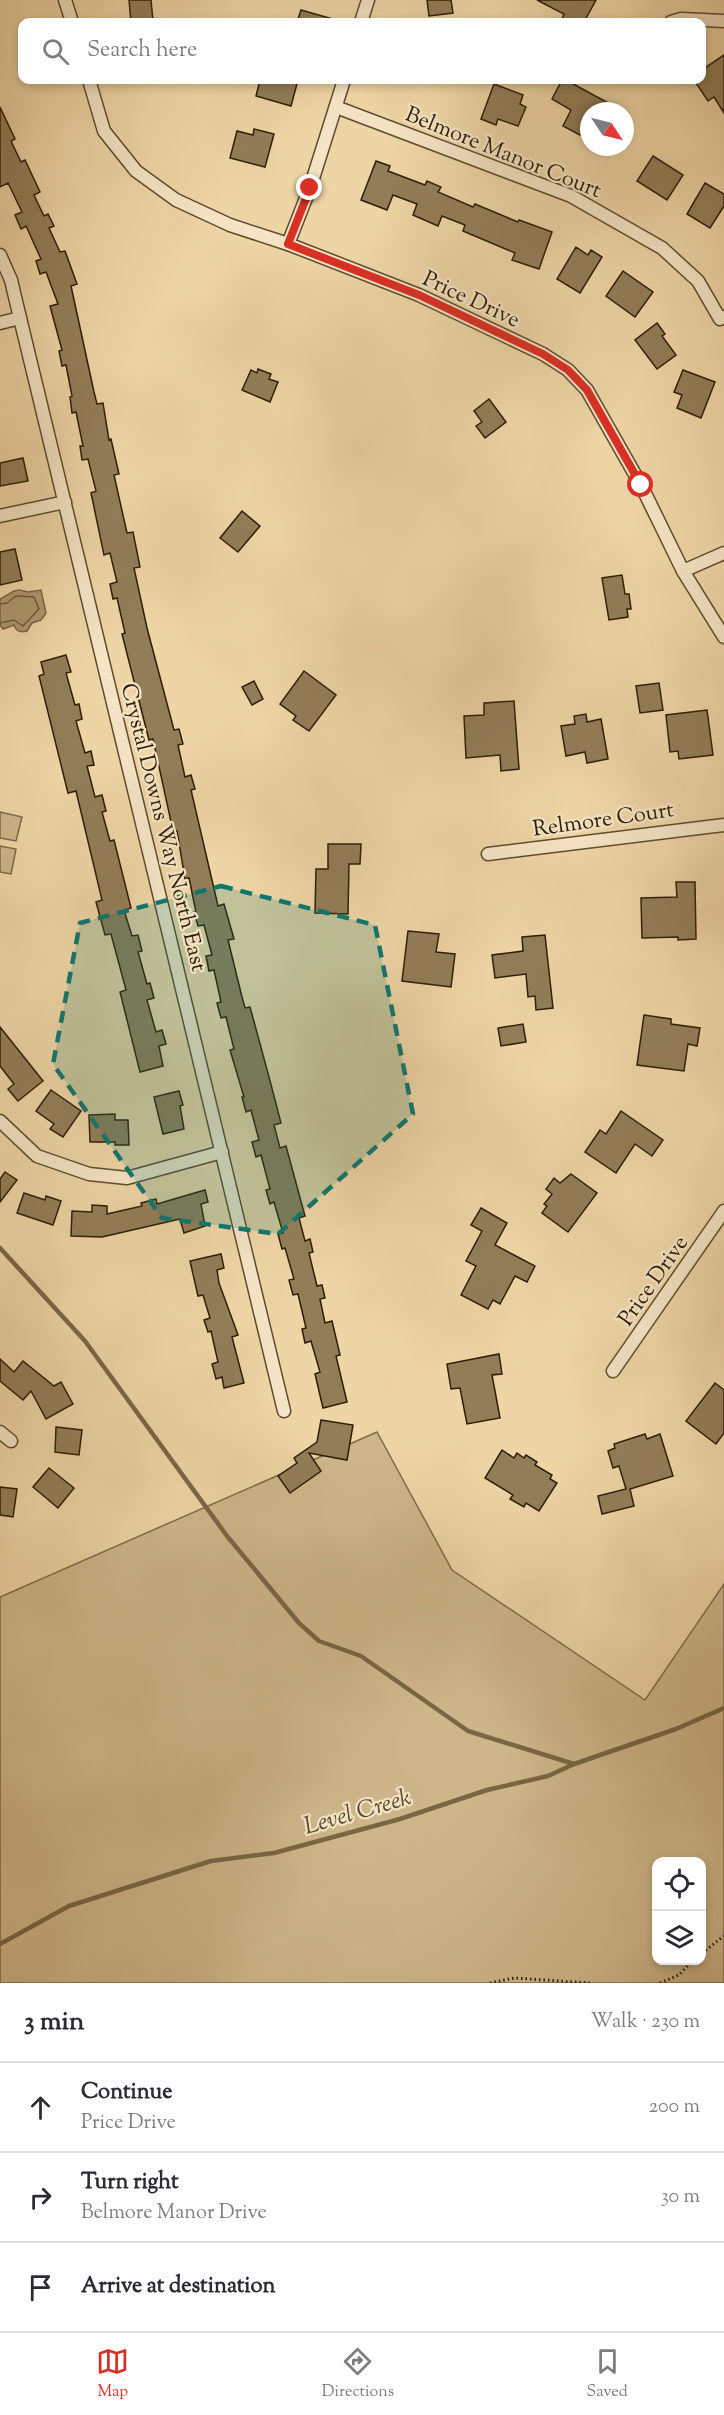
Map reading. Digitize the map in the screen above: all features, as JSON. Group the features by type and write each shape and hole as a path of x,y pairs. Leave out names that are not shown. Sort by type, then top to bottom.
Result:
{"street":[{"path":"65,0 71,18"},
{"path":"362,18 368,0"},
{"path":"706,20 724,21"},
{"name":"Price Drive","path":"90,84 104,132 136,171 176,200 230,225 288,244 419,295 543,354 568,370 587,390 641,485 683,571 724,637"},
{"path":"288,244 310,188 343,84"},
{"name":"Belmore Manor Court","path":"336,107 571,196 662,248 698,281 720,318 724,317"},
{"name":"Crystal Downs Way North East","path":"0,255 11,280 284,1411"},
{"path":"0,323 20,318"},
{"path":"0,516 65,502"},
{"path":"683,571 724,553"},
{"name":"Relmore Court","path":"488,854 701,826 724,825"},
{"path":"0,1121 37,1156 89,1174 127,1178 222,1152"},
{"name":"Price Drive","path":"613,1371 724,1211"},
{"path":"0,1432 11,1441"}],"path":[{"path":"706,1950 724,1936"},
{"path":"660,1983 679,1975 688,1965"},
{"path":"490,1983 514,1978 590,1983"}],"highlighted area":[{"path":"221,886 375,925 413,1114 278,1234 162,1218 53,1064 80,923"}],"shaded area":[{"path":"0,812 22,817 16,841 0,838"},
{"path":"0,846 16,849 11,874 0,872"},
{"path":"377,1432 452,1570 645,1700 724,1584 724,1983 0,1983 0,1597"}],"water":[{"path":"19,590 28,592 41,590 46,613 41,620 32,623 27,631 23,632 16,629 14,625 3,629 0,625 0,599"}],"building":[{"path":"129,0 151,0 153,18 131,18"},
{"path":"427,0 451,0 453,13 429,16"},
{"path":"537,0 596,0 586,18 562,18 564,14"},
{"path":"301,10 329,18 298,18"},
{"path":"724,55 724,113 714,97 708,101 697,84 706,84 706,67"},
{"path":"259,84 297,84 291,106 256,96"},
{"path":"494,84 523,95 520,104 526,107 518,126 498,119 496,125 481,119"},
{"path":"560,84 573,84 606,102 580,102 580,135 563,126 571,110 552,99"},
{"path":"0,107 15,139 11,141 21,162 25,160 40,192 34,195 44,216 48,214 54,226 49,228 60,252 65,251 77,284 71,286 97,404 103,403 109,440 111,439 119,474 114,475 127,533 133,532 140,567 134,568 147,628 174,730 179,729 183,744 178,745 185,777 191,775 195,789 191,790 218,906 224,904 234,939 228,940 245,1008 250,1007 281,1123 274,1125 280,1148 286,1146 305,1216 299,1218 305,1241 310,1239 313,1252 309,1253 317,1286 322,1285 325,1298 320,1299 325,1323 332,1321 340,1355 336,1356 347,1402 323,1408 315,1374 320,1372 311,1341 305,1343 302,1329 306,1328 298,1294 293,1295 289,1280 294,1279 285,1248 282,1249 278,1234 283,1233 274,1202 270,1204 266,1190 270,1189 261,1155 256,1157 252,1142 259,1140 251,1110 246,1112 242,1097 244,1097 230,1050 234,1049 226,1017 221,1018 217,1003 221,1002 214,970 209,971 206,956 212,955 204,925 198,926 194,912 196,912 189,878 185,879 177,831 173,831 153,739 149,740 122,634 125,633 117,598 113,599 110,584 117,582 110,553 104,555 91,493 96,491 88,459 82,460 80,446 83,446 76,412 72,413 70,397 72,396 66,365 62,366 59,351 62,350 50,306 58,304 46,272 40,274 36,261 41,259 26,226 21,229 15,215 22,212 8,183 0,187"},
{"path":"254,129 274,134 265,167 230,158 237,131 253,135"},
{"path":"653,156 683,175 667,200 637,181"},
{"path":"376,161 390,166 388,171 425,185 427,181 441,187 438,192 473,207 475,204 518,222 519,220 552,232 539,269 512,260 515,253 463,231 465,225 442,216 438,226 413,215 417,204 393,195 387,210 361,200"},
{"path":"705,183 724,194 724,206 710,228 687,214"},
{"path":"576,247 588,255 591,250 602,257 580,293 557,279"},
{"path":"623,271 653,292 635,317 606,296"},
{"path":"657,323 665,334 662,336 676,355 657,369 635,340"},
{"path":"258,369 271,374 269,379 278,382 270,402 242,390 251,370 257,373"},
{"path":"683,370 715,382 701,418 677,408 682,395 674,392"},
{"path":"489,399 506,422 485,438 476,426 482,422 474,411"},
{"path":"23,458 28,481 0,486 0,463"},
{"path":"242,511 260,526 238,552 220,538"},
{"path":"15,549 22,580 0,585 0,552"},
{"path":"622,575 625,594 629,594 631,609 627,609 628,617 609,620 602,578"},
{"path":"66,655 71,672 66,673 75,705 79,704 82,719 76,721 85,753 91,751 94,765 87,766 95,797 102,795 106,811 102,812 110,841 114,840 131,908 124,910 132,936 138,935 142,951 138,952 147,984 150,983 154,998 147,1000 156,1032 162,1030 166,1044 159,1046 163,1066 140,1072 120,992 126,990 111,934 105,935 96,902 102,900 76,791 68,793 39,676 44,674 41,662"},
{"path":"304,671 336,695 309,731 293,720 296,716 280,704"},
{"path":"254,681 263,699 252,705 242,687"},
{"path":"659,683 663,710 640,713 636,686"},
{"path":"514,701 519,769 501,771 500,755 466,758 464,716 484,715 484,703"},
{"path":"707,710 713,755 679,759 678,751 670,752 666,715"},
{"path":"586,714 587,722 601,719 608,759 587,763 585,752 566,756 561,726 575,724 574,716"},
{"path":"328,844 361,844 360,864 349,864 348,914 315,913 316,869 328,869"},
{"path":"676,882 695,882 696,939 642,938 641,898 677,897"},
{"path":"408,931 439,934 436,952 455,954 451,987 402,981"},
{"path":"545,935 553,1008 536,1010 535,996 528,997 526,974 495,978 492,955 523,951 522,937"},
{"path":"644,1015 671,1019 671,1024 700,1028 697,1046 688,1044 684,1071 637,1065"},
{"path":"523,1024 526,1042 501,1046 498,1028"},
{"path":"0,1027 43,1081 18,1101 8,1089 14,1084 0,1066"},
{"path":"51,1090 81,1111 63,1137 50,1129 54,1124 36,1111"},
{"path":"179,1091 183,1105 180,1106 184,1129 163,1134 154,1097"},
{"path":"621,1111 663,1140 652,1156 635,1144 616,1173 585,1152 600,1130 606,1134"},
{"path":"115,1114 115,1120 128,1120 129,1145 115,1145 115,1142 90,1142 89,1115"},
{"path":"5,1172 17,1180 0,1202 0,1179"},
{"path":"571,1174 597,1193 568,1232 542,1213 547,1206 544,1204 552,1194 546,1189 554,1178 560,1183"},
{"path":"205,1190 208,1202 201,1204 205,1226 184,1233 180,1219 102,1237 71,1236 72,1211 92,1212 92,1205 107,1206 107,1214 142,1206 141,1203 156,1199 157,1204"},
{"path":"24,1193 45,1200 46,1196 61,1201 53,1225 17,1213"},
{"path":"481,1208 507,1223 495,1245 535,1266 527,1282 515,1276 500,1304 493,1300 488,1309 461,1295 476,1266 466,1261 482,1231 471,1225"},
{"path":"221,1254 224,1268 217,1270 219,1283 238,1335 232,1337 244,1383 224,1388 222,1377 216,1379 212,1364 218,1362 211,1331 208,1332 204,1320 210,1318 203,1295 198,1296 190,1261"},
{"path":"499,1354 502,1374 492,1375 500,1418 467,1424 460,1388 451,1389 447,1364"},
{"path":"0,1359 14,1372 23,1361 54,1386 61,1382 73,1404 46,1419 31,1391 23,1400 0,1381"},
{"path":"715,1383 724,1390 724,1433 716,1444 686,1421"},
{"path":"321,1420 353,1425 347,1460 309,1453 321,1471 290,1493 278,1476 297,1463 294,1458 317,1442"},
{"path":"56,1427 82,1430 79,1455 55,1452"},
{"path":"645,1434 647,1439 660,1434 673,1476 630,1489 634,1506 602,1514 598,1496 626,1489 619,1466 613,1468 608,1451 615,1448 614,1444"},
{"path":"502,1450 514,1458 517,1453 524,1458 526,1455 537,1462 535,1465 552,1475 550,1479 557,1483 539,1511 526,1503 524,1507 510,1499 513,1495 485,1478"},
{"path":"49,1468 74,1488 58,1508 33,1487"},
{"path":"0,1487 17,1489 13,1517 0,1515"}],"waterway":[{"path":"0,1248 85,1341 227,1536 299,1623 319,1641 361,1656 468,1731 574,1764"},
{"name":"Level Creek","path":"0,1944 69,1906 211,1861 274,1853 400,1819 487,1790 548,1776 574,1764 676,1729 724,1708"}],"route":[{"path":"310,188 288,244 419,295 543,354 568,370 587,390 641,485"}]}
